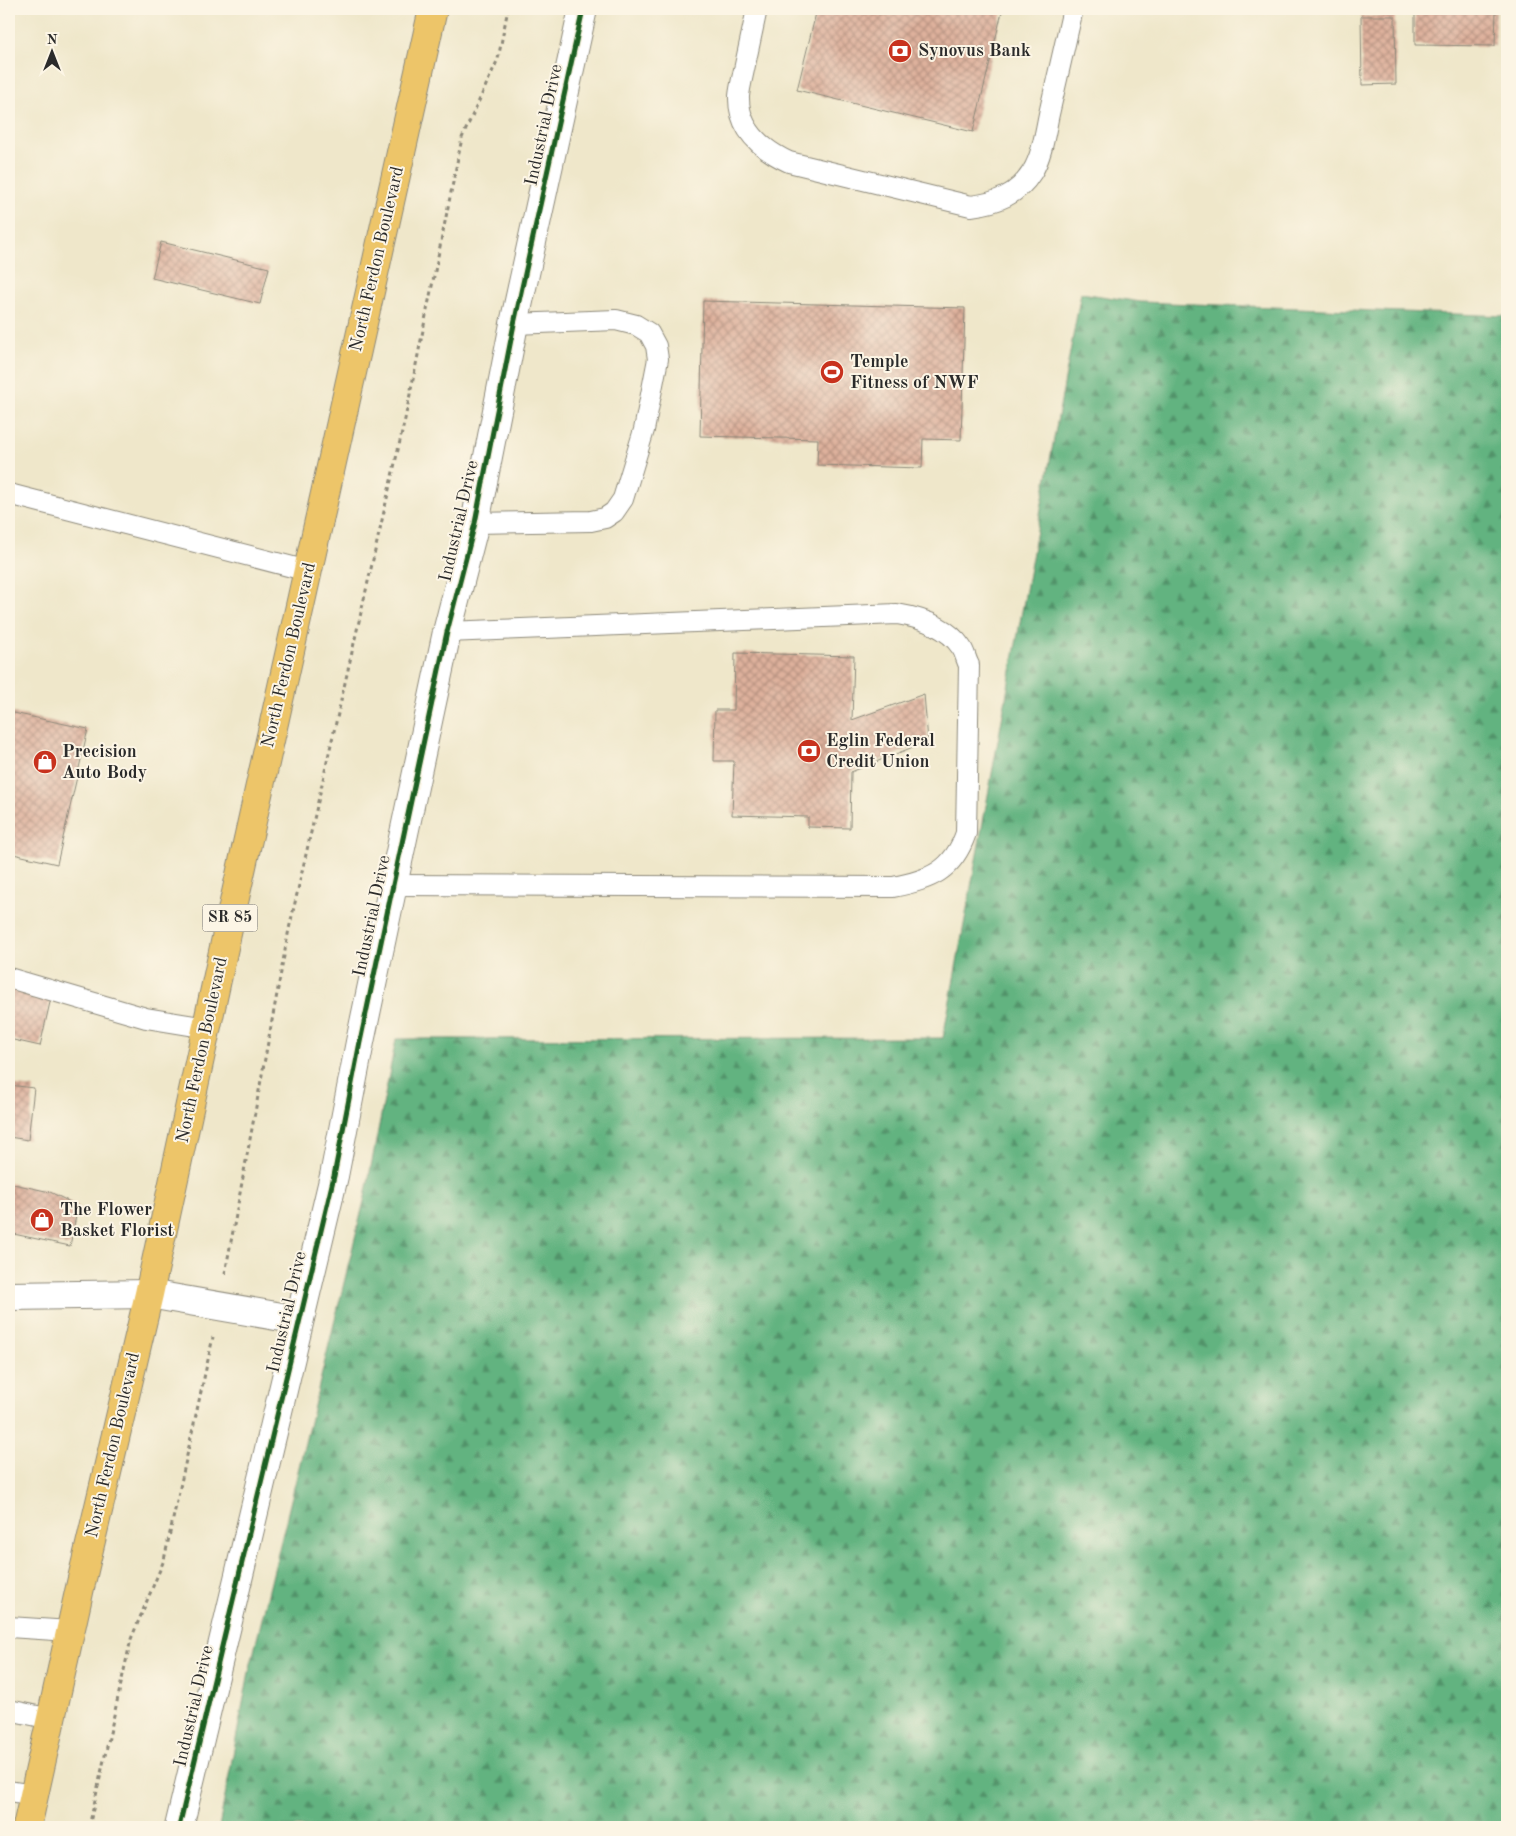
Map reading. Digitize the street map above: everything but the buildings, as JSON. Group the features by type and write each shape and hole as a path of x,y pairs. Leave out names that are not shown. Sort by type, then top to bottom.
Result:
{"main road":[{"name":"North Ferdon Boulevard","path":"27,1827 21,1793 51,1719 149,1294 433,9"}],"street":[{"name":"Industrial Drive","path":"179,1827 334,1176 393,885 447,632 475,523 514,324 583,9"},
{"path":"9,1296 149,1294 299,1320"}],"lane":[{"path":"757,9 739,95 740,109 744,122 761,146 789,162 971,206 990,204 1008,196 1022,185 1033,172 1041,148 1073,9"},
{"path":"475,523 591,521 604,518 614,512 623,499 644,430 658,359 656,346 649,333 636,326 616,320 514,324"},
{"path":"9,494 308,571"},
{"path":"393,885 892,887 918,882 937,874 951,863 962,847 966,833 969,665 961,647 942,628 916,617 897,614 447,632"},
{"path":"9,978 146,1018 207,1028"},
{"path":"9,1628 70,1631"},
{"path":"9,1710 51,1719"}],"path":[{"path":"88,1827 131,1639 164,1560 219,1306 289,929 405,418 462,138 498,59 508,9"}],"green space":[{"path":"1081,293 1141,302 1507,316 1507,1827 219,1827 249,1672 365,1197 396,1039 943,1038"}],"cycle path":[{"path":"179,1827 334,1176 393,885 447,632 475,523 514,324 583,9"}],"place":[{"name":"Synovus Bank","path":"900,51"},
{"name":"Temple Fitness of NWF","path":"832,372"},
{"name":"Eglin Federal Credit Union","path":"809,751"},
{"name":"Precision Auto Body","path":"45,762"},
{"name":"The Flower Basket Florist","path":"42,1220"}]}
